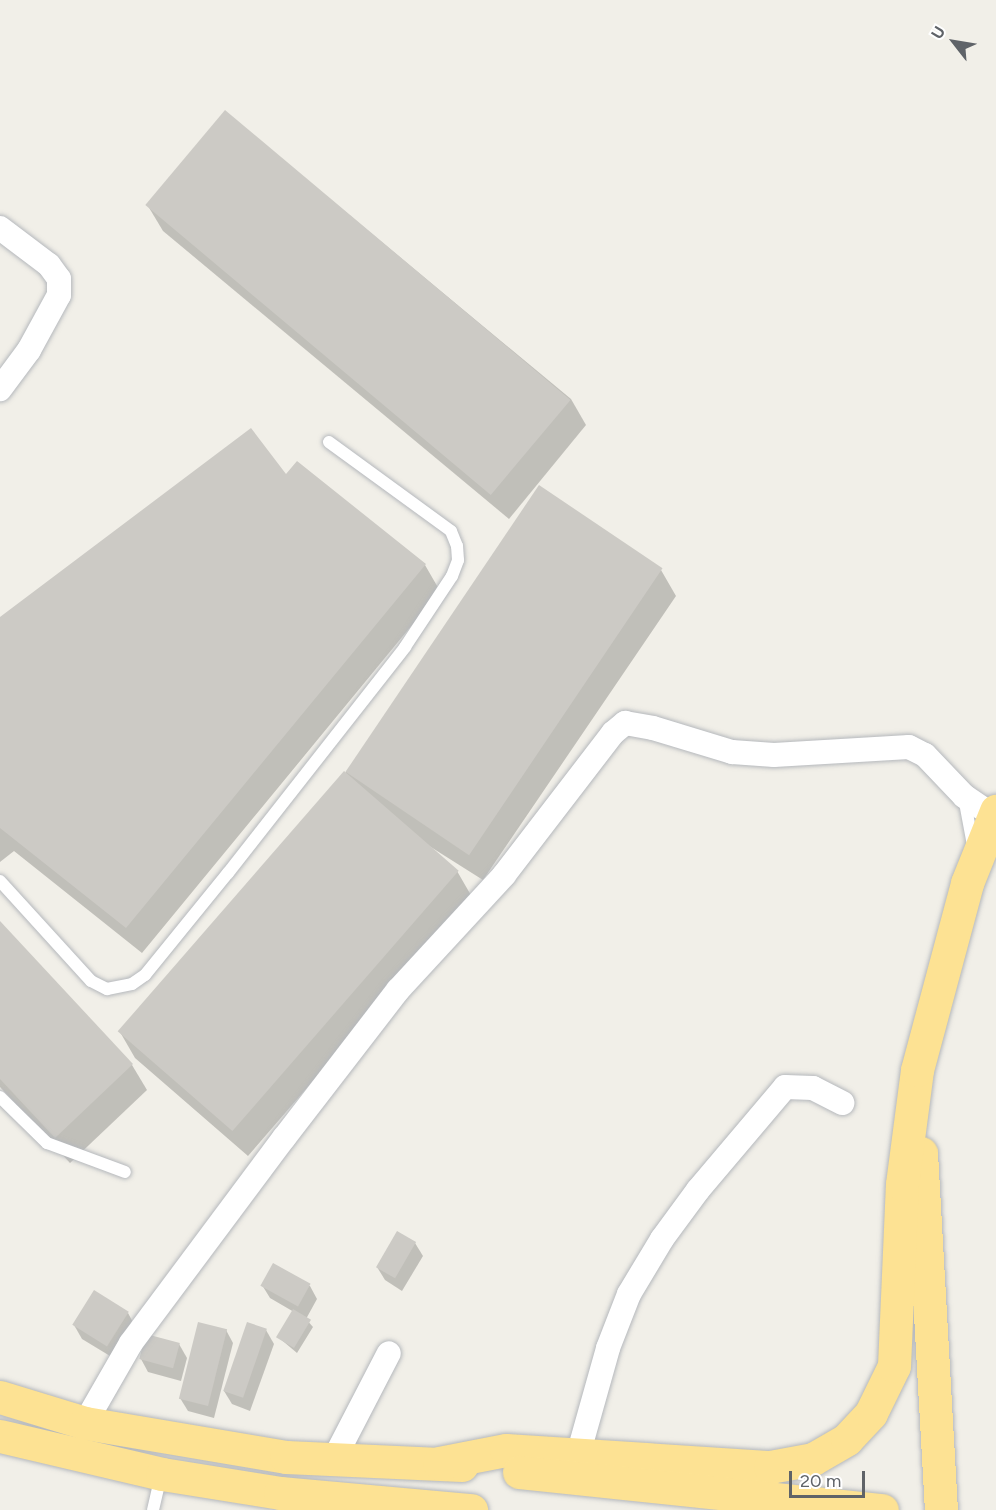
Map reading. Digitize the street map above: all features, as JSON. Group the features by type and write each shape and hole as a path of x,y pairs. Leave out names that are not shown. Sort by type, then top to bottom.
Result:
{"highway":[{"path":"439,1463 506,1450 770,1467 813,1459 847,1439 871,1413 894,1366 902,1184 917,1070 976,861 995,814"},
{"path":"917,1070 941,1510"},
{"path":"0,1397 85,1423 286,1457 439,1463 882,1510"},
{"path":"0,1436 162,1474 280,1493 471,1510"}],"street":[{"path":"0,228 49,265 59,279 59,296 29,350 0,388"},
{"path":"85,1423 131,1343 398,990 504,875 613,733 625,723 653,728 732,752 774,755 909,747 925,755 964,796 995,814"},
{"path":"578,1455 608,1348 629,1294 698,1190 785,1087 813,1088 842,1103"},
{"path":"334,1459 389,1353"}],"lane":[{"path":"0,881 91,981 107,989 132,984 145,975 228,873 405,647 452,576 458,560 457,546 451,531 329,442"},
{"path":"964,796 976,861"},
{"path":"0,1097 47,1143 125,1172"},
{"path":"153,1510 162,1474"}],"building":[{"path":"225,110 570,400 491,495 145,205"},
{"path":"251,428 286,474 297,461 426,564 126,928 0,828 0,617"},
{"path":"539,485 663,568 469,855 346,772"},
{"path":"344,771 459,871 232,1131 118,1031"},
{"path":"0,921 133,1064 55,1138 0,1079"},
{"path":"397,1231 416,1242 395,1278 376,1267"},
{"path":"273,1263 311,1284 298,1307 260,1286"},
{"path":"94,1290 129,1312 107,1346 72,1325"},
{"path":"293,1309 311,1320 294,1348 276,1337"},
{"path":"198,1322 227,1329 208,1406 179,1399"},
{"path":"247,1322 267,1329 243,1398 223,1391"},
{"path":"146,1334 180,1343 173,1368 139,1359"}]}
